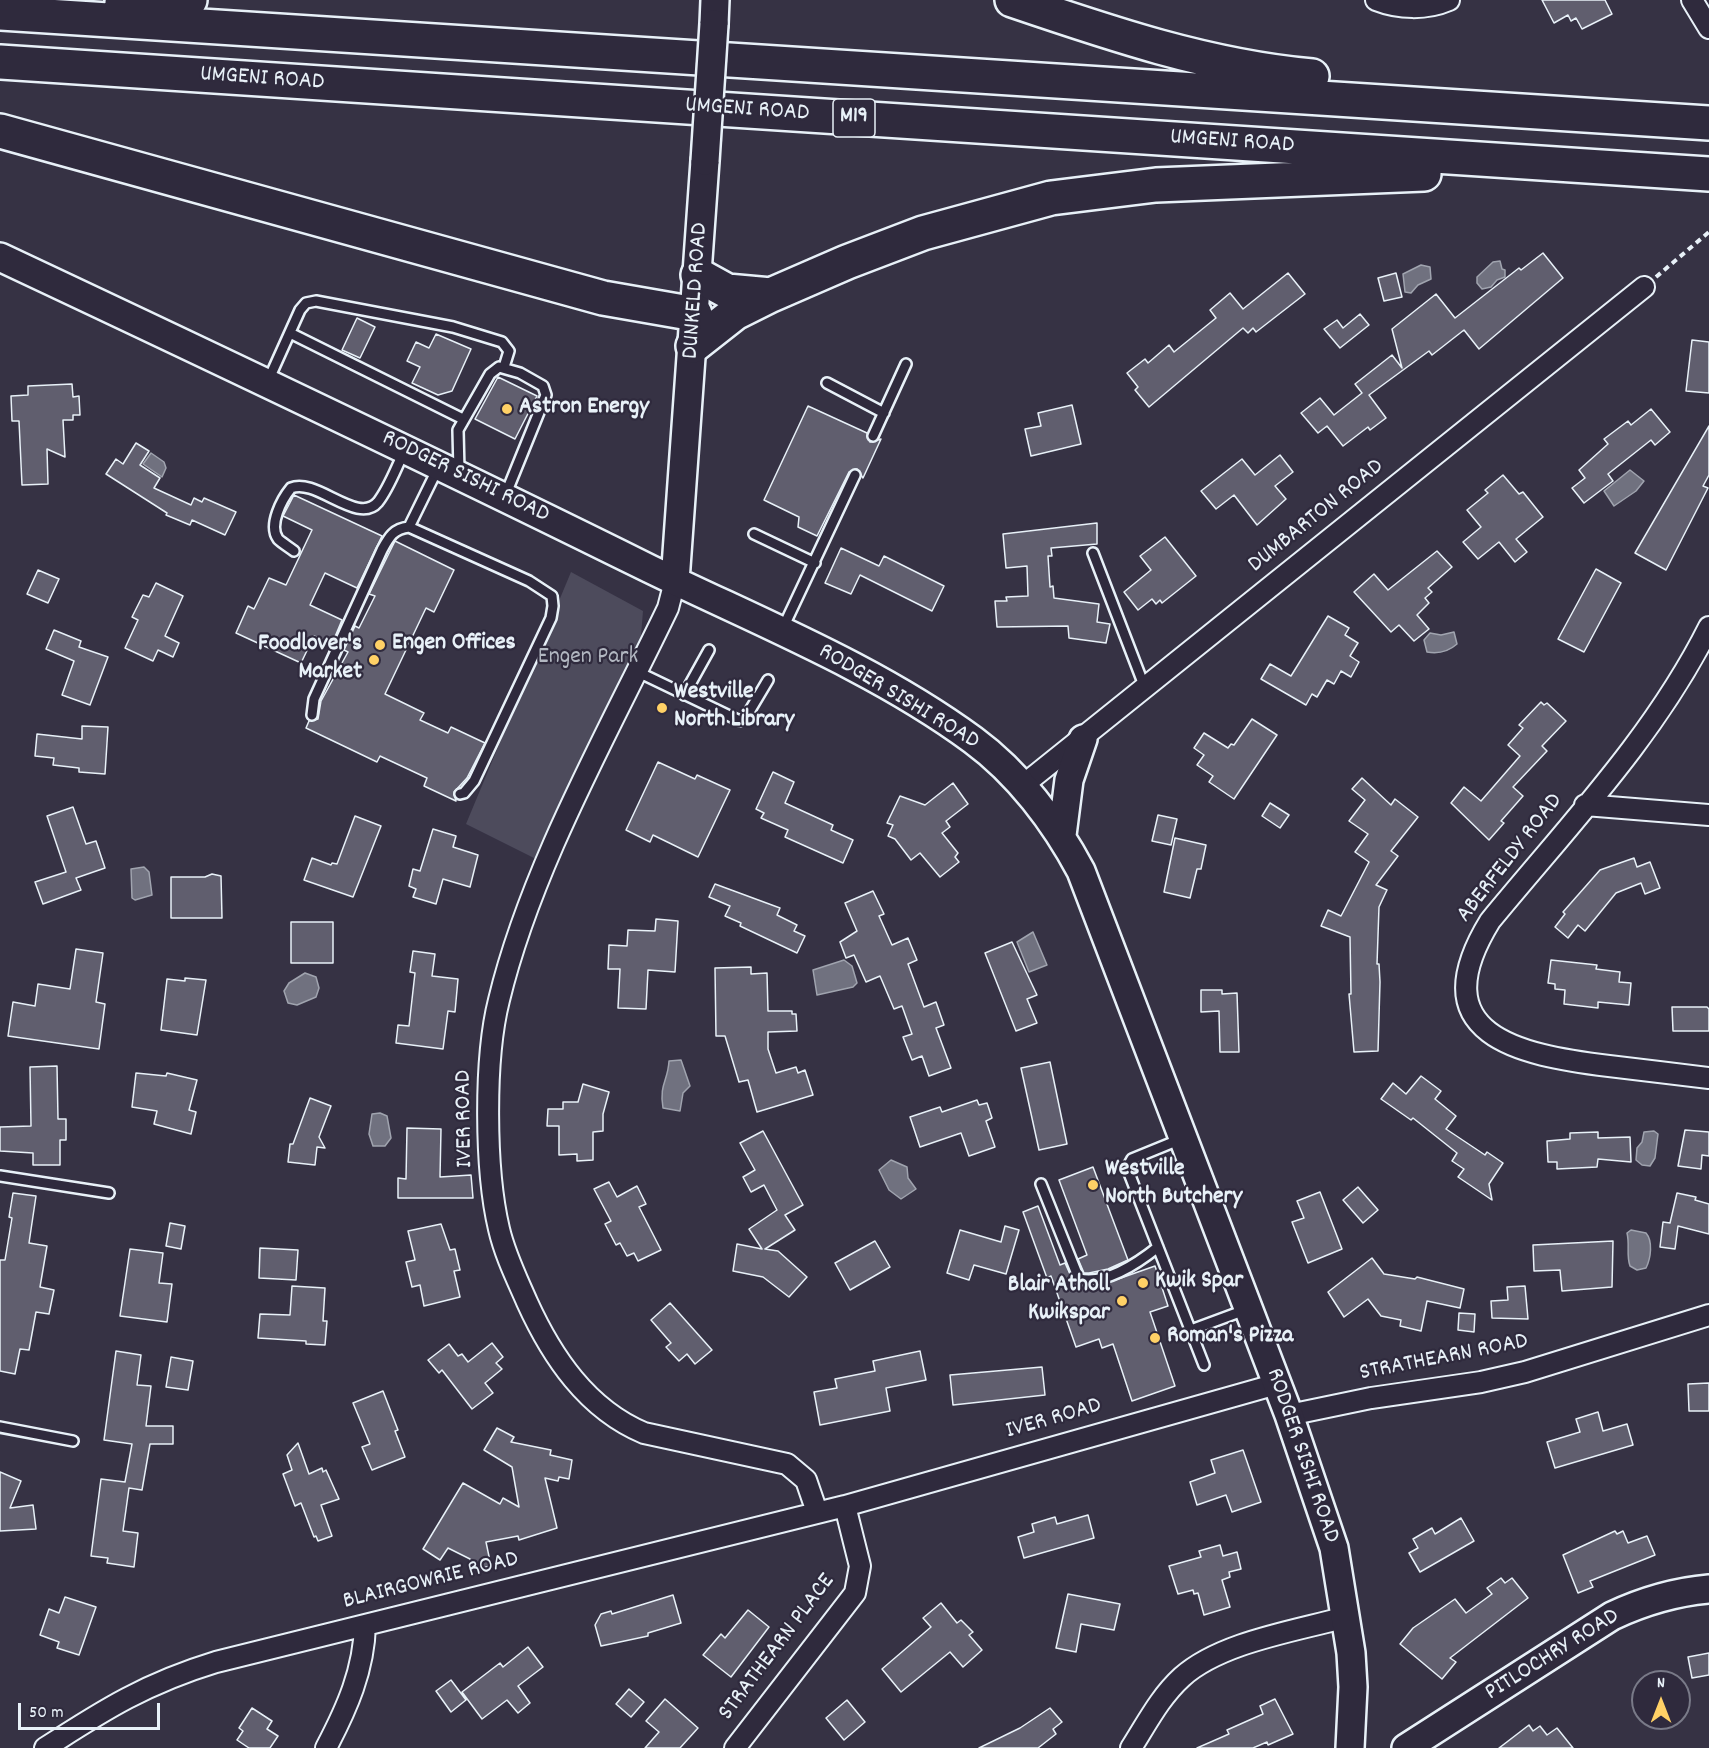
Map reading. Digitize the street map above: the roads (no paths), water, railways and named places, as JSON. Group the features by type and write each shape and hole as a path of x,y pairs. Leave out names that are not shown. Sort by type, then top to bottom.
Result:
{"highway":[{"path":"0,4 190,0"},
{"path":"1012,0 1168,49 1272,73 1598,103 1709,118"},
{"name":"UMGENI ROAD","path":"0,13 1709,123"},
{"name":"UMGENI ROAD","path":"0,62 1709,174"},
{"path":"0,131 603,298 694,330 735,314 771,295 923,233 1051,198 1156,185 1623,169"},
{"path":"698,275 727,291 771,295"}],"main road":[{"name":"DUNKELD ROAD","path":"675,581 715,12"},
{"name":"RODGER SISHI ROAD","path":"0,257 505,496 675,581 830,654 884,684 972,739 1022,786 1062,834 1081,870 1289,1415 1334,1548 1346,1617 1353,1687 1350,1748"},
{"path":"1062,834 1069,780 1083,738"},
{"name":"PITLOCHRY ROAD","path":"1406,1748 1612,1616 1662,1596 1709,1588"}],"street":[{"path":"1376,0 1407,8 1426,7 1449,0"},
{"path":"1692,0 1709,28"},
{"name":"DUMBARTON ROAD","path":"1022,786 1644,287"},
{"name":"IVER ROAD","path":"675,581 669,608 555,842 522,923 498,1002 491,1047 490,1146 499,1230 535,1320 561,1364 596,1404 620,1421 644,1433 787,1464 806,1480 817,1512"},
{"name":"ABERFELDY ROAD","path":"1709,627 1664,707 1640,741 1490,921 1479,938 1466,972 1467,997 1473,1013 1490,1034 1510,1047 1536,1056 1709,1078"},
{"path":"1586,804 1709,815"},
{"name":"STRATHEARN ROAD","path":"1289,1415 1371,1398 1481,1382 1525,1372 1709,1315"},
{"name":"IVER ROAD","path":"845,1506 1276,1384"},
{"name":"BLAIRGOWRIE ROAD","path":"45,1748 117,1702 159,1681 216,1662 845,1506"},
{"name":"STRATHEARN PLACE","path":"735,1748 855,1593 860,1566 845,1506"},
{"path":"1131,1748 1164,1696 1196,1666 1213,1656 1242,1646 1346,1617"},
{"path":"326,1748 355,1688 364,1648 365,1624"}],"lane":[{"path":"267,383 306,303 333,302 453,327 502,342 509,351 504,367"},
{"path":"290,333 463,419"},
{"path":"873,436 906,364"},
{"path":"409,527 449,470 463,419 490,374 495,369 504,367 540,384 546,395 505,496"},
{"path":"826,383 884,413"},
{"path":"294,551 279,540 275,528 278,512 291,488 308,487 356,508 368,509 377,502 405,449"},
{"path":"781,632 855,475"},
{"path":"312,716 314,699 387,540 399,528 409,527 529,581 552,596 551,618 474,780 464,793 460,794"},
{"path":"754,534 815,563"},
{"path":"1093,554 1145,688"},
{"path":"684,695 709,650"},
{"path":"638,672 740,722 746,717 768,680"},
{"path":"1184,1138 1132,1159 1127,1164 1128,1173 1204,1365"},
{"path":"0,1176 109,1193"},
{"path":"1041,1184 1078,1279 1096,1279 1126,1268 1158,1247"},
{"path":"1191,1330 1248,1308"},
{"path":"0,1427 73,1441"}],"water":[{"path":"1500,261 1502,269 1505,270 1505,277 1497,280 1491,287 1482,289 1477,283 1477,277 1493,262"},
{"path":"1421,265 1430,267 1431,279 1418,285 1411,293 1405,292 1403,274"},
{"path":"151,453 164,462 166,468 162,477 143,464"},
{"path":"1630,470 1644,481 1636,491 1614,506 1604,491"},
{"path":"1454,632 1457,644 1454,647 1443,652 1427,652 1424,640 1430,633 1441,635"},
{"path":"144,867 149,872 152,895 135,900 132,898 131,869"},
{"path":"1033,932 1047,965 1029,972 1017,942"},
{"path":"844,960 852,966 857,983 853,987 817,995 813,970"},
{"path":"305,973 316,977 319,988 316,997 297,1005 288,1003 284,991 289,983"},
{"path":"681,1060 690,1086 683,1093 680,1111 663,1108 662,1093 669,1061"},
{"path":"380,1113 387,1116 391,1138 385,1146 373,1146 369,1134 372,1114"},
{"path":"1654,1131 1658,1134 1655,1158 1650,1166 1642,1165 1636,1160 1637,1148 1642,1142 1644,1132"},
{"path":"891,1160 907,1167 908,1178 916,1189 901,1199 889,1190 879,1170"},
{"path":"1631,1230 1646,1233 1650,1240 1646,1268 1637,1270 1630,1266 1627,1233"}],"place":[{"name":"Astron Energy","path":"507,409"},
{"name":"Engen Offices","path":"380,645"},
{"name":"Foodlover's Market","path":"374,660"},
{"name":"Westville North Library","path":"662,708"},
{"name":"Westville North Butchery","path":"1093,1185"},
{"name":"Kwik Spar","path":"1143,1283"},
{"name":"Blair Atholl Kwikspar","path":"1122,1301"},
{"name":"Roman's Pizza","path":"1155,1338"}],"park label":[{"name":"Engen Park","path":"588,659"}]}
